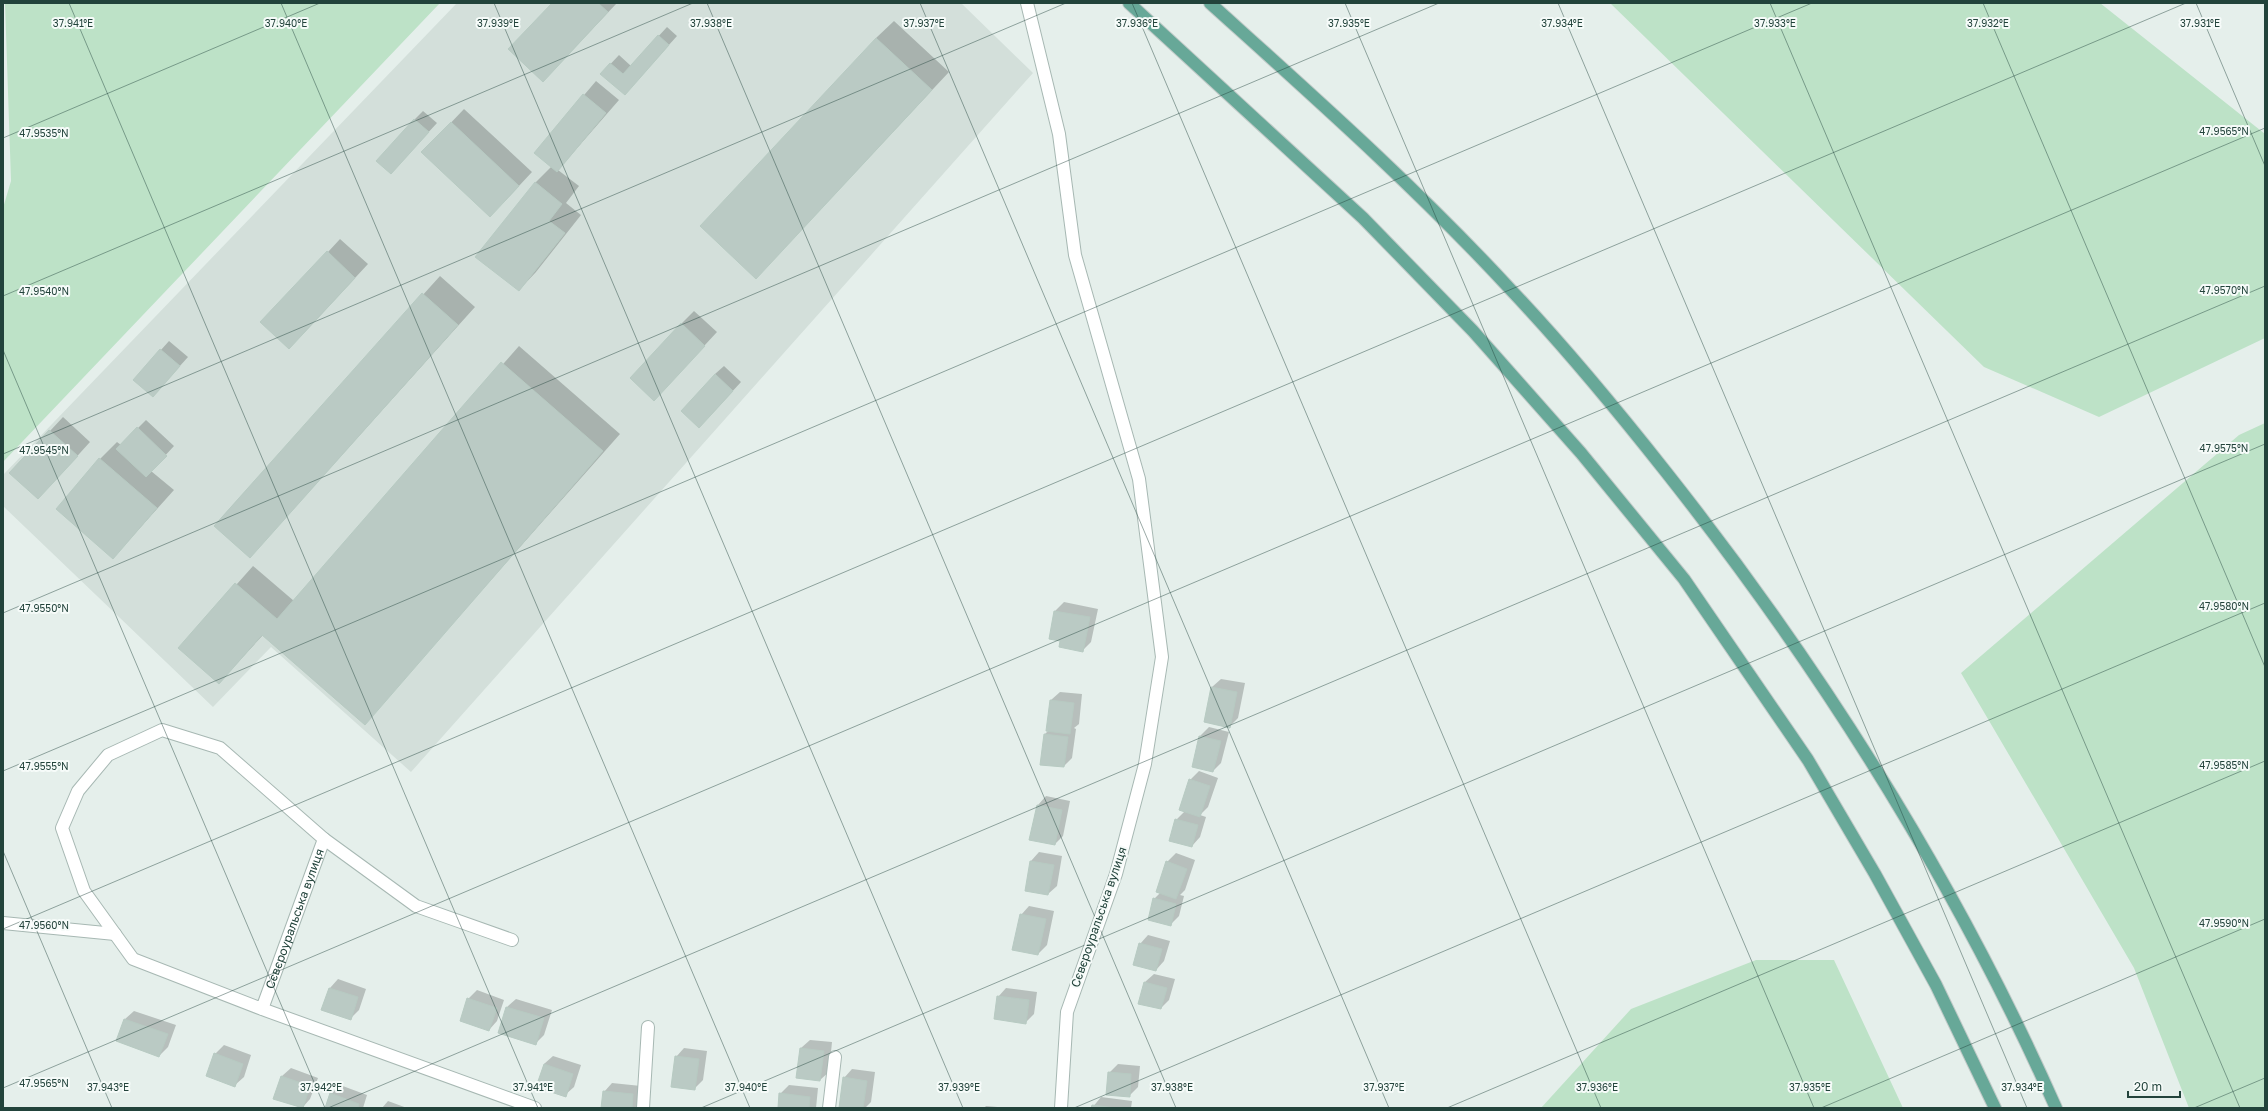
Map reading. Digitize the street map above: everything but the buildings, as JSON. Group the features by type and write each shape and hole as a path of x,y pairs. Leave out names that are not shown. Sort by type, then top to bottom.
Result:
{"main road":[{"path":"1129,3 1363,218 1473,331 1581,453 1684,579 1808,760 1875,874 1936,985 1995,1108"},
{"path":"1215,5 1372,150 1512,290 1620,414 1729,551 1845,719 1922,846 1987,963 2056,1108"}],"street":[{"name":"Сєвєроуральська вулиця","path":"1027,3 1059,134 1075,255 1139,479 1162,657 1145,764 1116,874 1067,1012 1061,1108"},
{"name":"Сєвєроуральська вулиця","path":"262,1009 324,839 220,748 162,730 108,755 78,791 62,828 84,891 133,959 262,1009 535,1108"},
{"path":"324,839 416,906 512,940"},
{"path":"3,923 116,934"},
{"path":"643,1108 648,1027"},
{"path":"829,1108 835,1057"}],"shaded area":[{"path":"457,3 961,3 1033,73 411,772 271,647 213,707 3,506 3,475"}],"green space":[{"path":"5,3 440,3 3,462 3,208 11,181"},
{"path":"1610,3 2100,3 2265,134 2265,338 2099,417 1984,367"},
{"path":"2265,423 2265,1108 2189,1108 2134,968 1961,673 2239,435"},
{"path":"1756,960 1834,960 1903,1108 1541,1108 1631,1009"}]}
